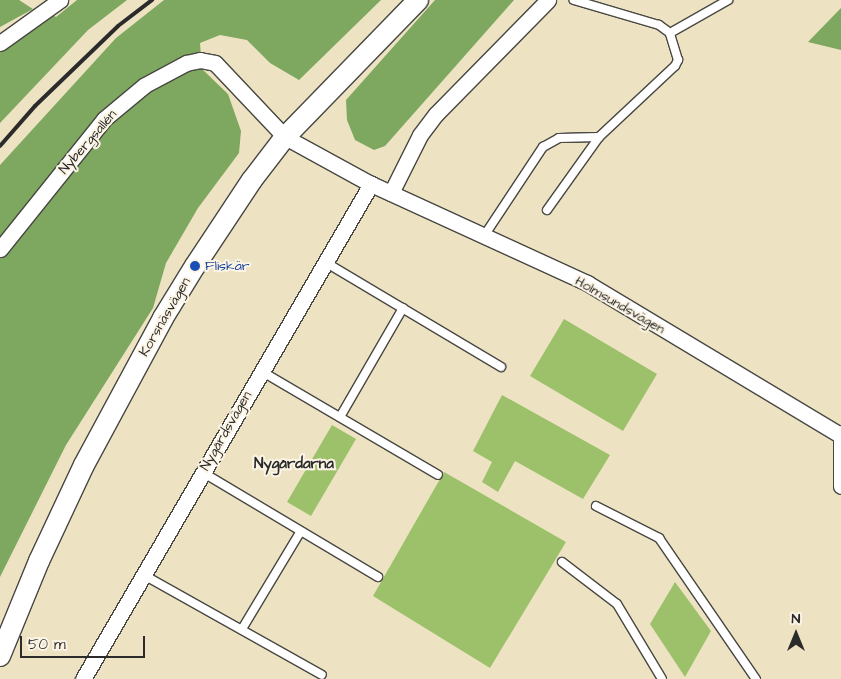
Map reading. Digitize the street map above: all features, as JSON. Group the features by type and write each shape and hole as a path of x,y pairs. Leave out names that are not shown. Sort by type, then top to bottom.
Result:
{"street":[{"path":"0,43 60,0"},
{"name":"Korsnäsvägen","path":"0,656 39,561 80,473 163,318 252,180 285,137 418,0"},
{"path":"392,193 416,142 436,114 548,0"},
{"name":"Nybergsallén","path":"0,249 104,119 144,85 186,63 200,60 221,68 285,137"},
{"name":"Holmsundsvägen","path":"285,137 371,184 587,284 840,434"},
{"name":"Nygårdsvägen","path":"83,679 142,574 371,184"},
{"path":"840,434 841,486"}],"lane":[{"path":"547,210 599,137 676,66 678,60 670,33 659,25 574,0"},
{"path":"670,33 728,0"},
{"path":"484,236 543,147 559,138 599,137"},
{"path":"326,262 500,368"},
{"path":"340,417 402,308"},
{"path":"261,370 438,475"},
{"path":"202,472 378,577"},
{"path":"596,506 659,538 756,679"},
{"path":"242,630 301,531"},
{"path":"562,562 617,604 662,679"},
{"path":"142,574 322,675"}],"green space":[{"path":"0,0 19,0 33,9 0,27"},
{"path":"77,0 127,0 88,30 0,123 0,50 51,14 56,17"},
{"path":"164,0 381,0 299,80 270,63 247,40 220,35 200,43 202,69 228,94 241,131 239,153 198,208 166,263 153,308 66,445 0,577 0,165 116,38"},
{"path":"435,0 514,0 385,146 374,150 355,140 347,120 346,100"},
{"path":"841,8 841,50 808,42"},
{"path":"564,319 657,374 623,431 530,376"},
{"path":"502,395 610,455 583,499 515,461 498,492 482,482 492,462 473,451"},
{"path":"332,425 356,439 311,516 287,502"},
{"path":"444,472 566,542 490,668 373,596"},
{"path":"675,582 711,631 685,677 650,624"}],"railway":[{"path":"0,146 35,106 118,26 152,0"}],"place":[{"name":"Fliskär","path":"195,266"}],"district":[{"name":"Nygårdarna","path":"294,464"}]}
